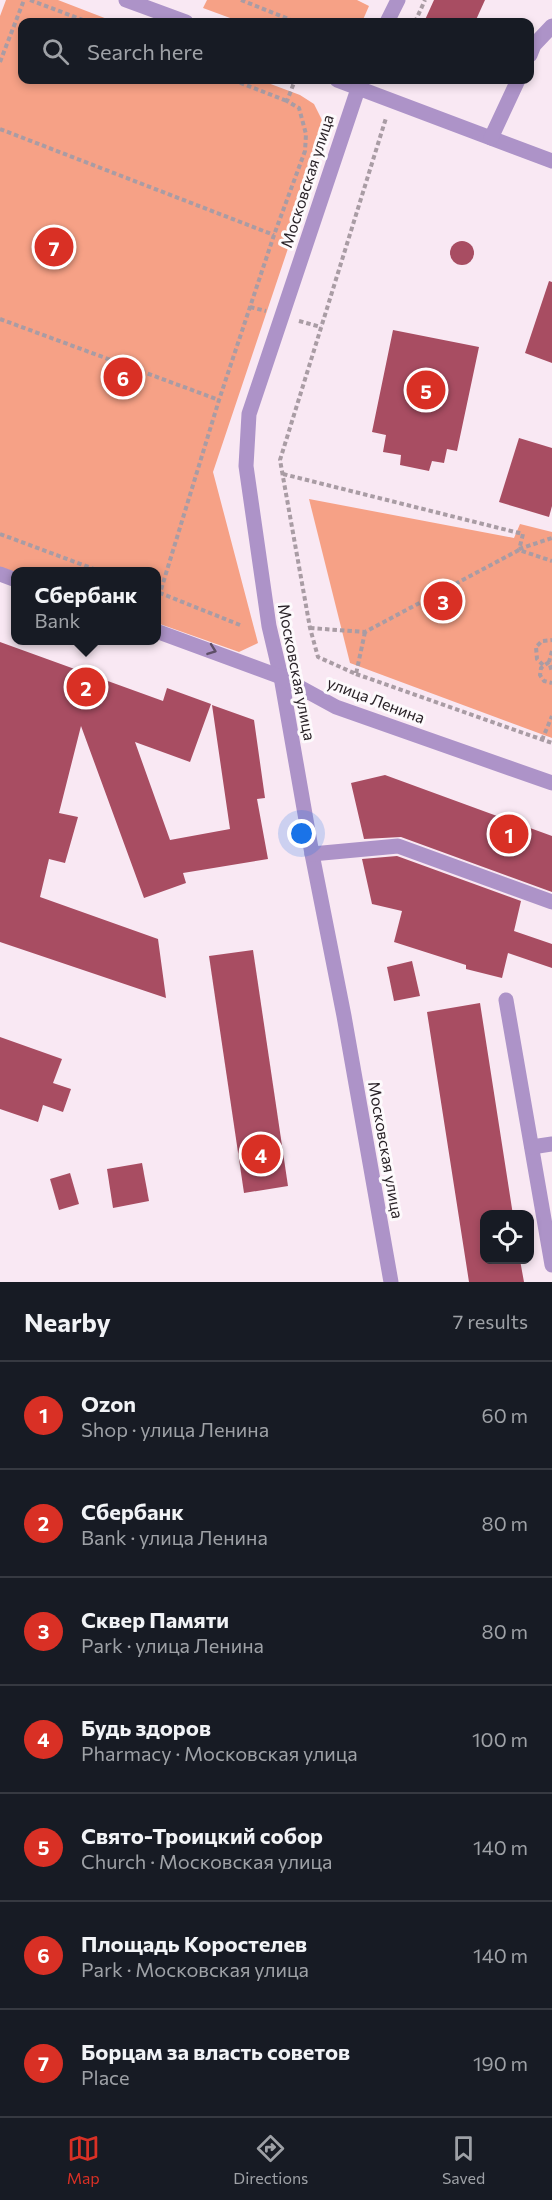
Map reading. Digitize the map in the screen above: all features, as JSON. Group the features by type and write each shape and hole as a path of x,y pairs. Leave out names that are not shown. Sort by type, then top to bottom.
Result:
{"street":[{"path":"126,0 175,18"},
{"path":"389,18 398,0"},
{"path":"534,45 552,26"},
{"name":"Московская улица","path":"359,84 249,414 246,466 268,626 282,677 312,854 344,1016 391,1282"},
{"path":"361,84 392,100 552,161"},
{"path":"491,138 516,84"},
{"name":"улица Ленина","path":"161,633 282,677 336,707 552,783"},
{"path":"312,854 398,846 552,902"},
{"path":"506,1000 552,1265"},
{"path":"532,1148 552,1144"}],"path":[{"path":"0,62 24,0"},
{"path":"30,0 77,18"},
{"path":"241,0 286,18"},
{"path":"417,18 425,0"},
{"path":"161,583 274,235 305,151 306,134 299,108 287,100 244,84"},
{"path":"287,100 293,84"},
{"path":"392,100 280,460 310,628 318,657 356,674 552,743"},
{"path":"0,129 274,235"},
{"path":"0,319 219,400"},
{"path":"283,474 523,534 519,550"},
{"path":"0,534 89,567"},
{"path":"310,628 365,632 519,550 552,538"},
{"path":"519,550 552,561"},
{"path":"161,593 240,625"},
{"path":"356,674 365,632"},
{"path":"543,665 537,659 536,647 542,641 552,640"},
{"path":"552,651 549,662 552,672"},
{"path":"549,662 543,665 540,671 542,678 547,682 552,682"},
{"path":"542,740 552,716"}],"shaded area":[{"path":"6,0 58,0 105,18 18,18 18,84 271,84 300,95 314,104 323,122 322,147 213,472 258,643 239,652 161,624 161,567 11,567 11,571 0,567 0,16"},
{"path":"207,0 357,0 369,6 364,18 230,18 203,8"},
{"path":"309,499 514,538 520,524 552,532 552,738 350,663"}],"building":[{"path":"434,0 485,0 477,18 426,18"},
{"path":"462,241 470,245 474,253 470,261 462,265 454,261 450,253 454,245"},
{"path":"549,281 552,282 552,363 525,353"},
{"path":"393,330 479,347 457,451 447,449 444,463 432,461 429,471 400,465 401,455 383,452 386,435 372,432"},
{"path":"519,438 552,448 552,506 549,517 499,502"},
{"path":"0,642 163,701 167,688 211,704 190,762 135,742 170,840 230,829 212,705 254,720 265,798 257,799 268,859 183,873 186,883 144,898 81,726 59,813 78,817 65,863 49,859 40,897 158,939 166,998 0,942"},
{"path":"385,775 552,836 552,892 401,837 364,839 351,783"},
{"path":"397,856 521,901 514,931 552,944 552,968 508,953 502,978 466,969 466,965 394,942 402,911 372,904 362,859"},
{"path":"253,950 288,1186 244,1193 209,956"},
{"path":"412,961 420,996 394,1001 387,967"},
{"path":"480,1003 512,1210 480,1210 480,1264 521,1264 524,1282 469,1282 427,1012"},
{"path":"0,1037 62,1059 53,1083 71,1089 63,1112 43,1105 38,1122 0,1109"},
{"path":"142,1163 149,1201 113,1208 107,1169"},
{"path":"70,1173 79,1204 59,1210 50,1179"}],"place":[{"name":"Борцам за власть советов","path":"54,247"},
{"name":"Площадь Коростелев","path":"123,377"},
{"name":"Свято-Троицкий собор","path":"426,390"},
{"name":"Сквер Памяти","path":"443,601"},
{"name":"Сбербанк","path":"86,687"},
{"name":"Ozon","path":"509,834"},
{"name":"Будь здоров","path":"261,1154"}]}
